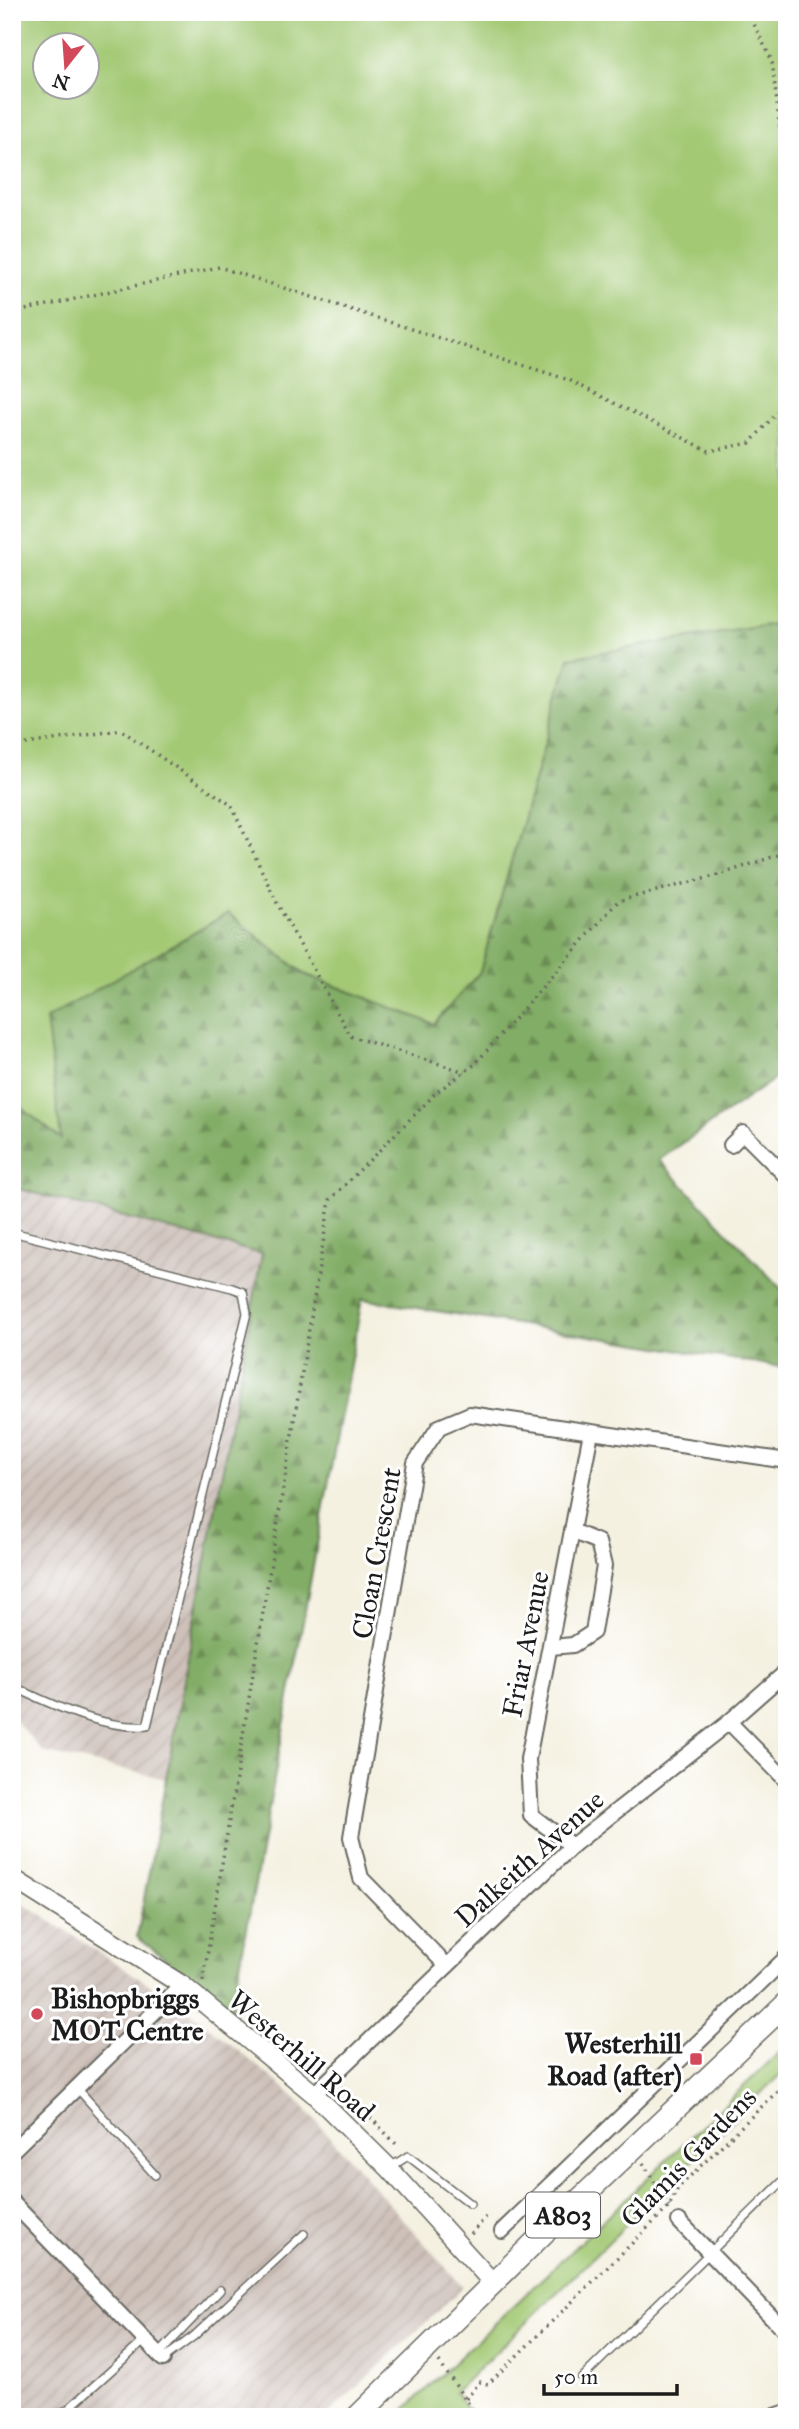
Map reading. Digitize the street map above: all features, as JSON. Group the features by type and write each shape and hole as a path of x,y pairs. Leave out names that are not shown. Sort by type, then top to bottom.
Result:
{"main road":[{"name":"A803","path":"357,2417 493,2283 787,2003"}],"street":[{"path":"731,1145 743,1133 787,1177"},
{"name":"Cloan Crescent","path":"447,1966 361,1878 351,1837 415,1463 439,1427 470,1414 787,1461"},
{"name":"Friar Avenue","path":"572,1846 531,1815 528,1759 591,1432"},
{"path":"551,1647 573,1645 593,1632 604,1566 598,1542 572,1531"},
{"name":"Dalkeith Avenue","path":"314,2094 572,1846 729,1722 787,1671"},
{"path":"729,1722 787,1781"},
{"name":"Westerhill Road","path":"12,1878 182,1985 314,2094 389,2168 493,2283"},
{"path":"502,2231 787,1957"},
{"path":"12,2151 182,1985"},
{"path":"12,2202 161,2357"},
{"path":"679,2221 787,2333"},
{"path":"772,2417 787,2412"}],"lane":[{"path":"12,1232 232,1288 243,1292 247,1313 147,1726 128,1727 82,1715 12,1686"},
{"path":"77,2088 155,2175"},
{"path":"389,2168 408,2156 470,2204"},
{"path":"582,2378 708,2251 787,2177"},
{"path":"161,2357 194,2336 304,2234"},
{"path":"161,2357 220,2290"},
{"path":"50,2417 67,2410 145,2340"}],"path":[{"path":"748,12 772,61 787,188"},
{"path":"12,313 219,267 569,380 709,451 750,443 787,401"},
{"path":"12,746 121,730 232,805 276,901 350,1036 465,1072"},
{"path":"200,2000 330,1200 438,1091 474,1065 618,901 722,874 787,852"},
{"path":"332,2077 408,2156"},
{"name":"Glamis Gardens","path":"466,2399 481,2382 488,2384 669,2207 678,2188 787,2082"},
{"path":"634,2148 679,2221"},
{"path":"470,2204 502,2231"},
{"path":"428,2349 478,2417"}],"shaded area":[{"path":"12,1188 262,1253 257,1285 268,1335 166,1779 43,1752 12,1717"},
{"path":"24,1904 186,2008 294,2096 463,2287 325,2417 12,2417 12,1915"}],"green space":[{"path":"12,12 787,12 787,622 569,658 480,972 434,1024 304,974 228,913 61,1140 12,1100"},
{"path":"787,622 787,1070 659,1160 787,1295 787,1368 362,1299 232,2010 137,1937 262,1254 12,1187 12,1100 61,1139 46,1019 228,913 304,974 434,1024 480,972 569,658"},
{"path":"787,2045 787,2068 455,2392 472,2417 397,2417"}],"place":[{"name":"Bishopbriggs MOT Centre","path":"37,2014"},
{"name":"Westerhill Road (after)","path":"696,2059"}]}
